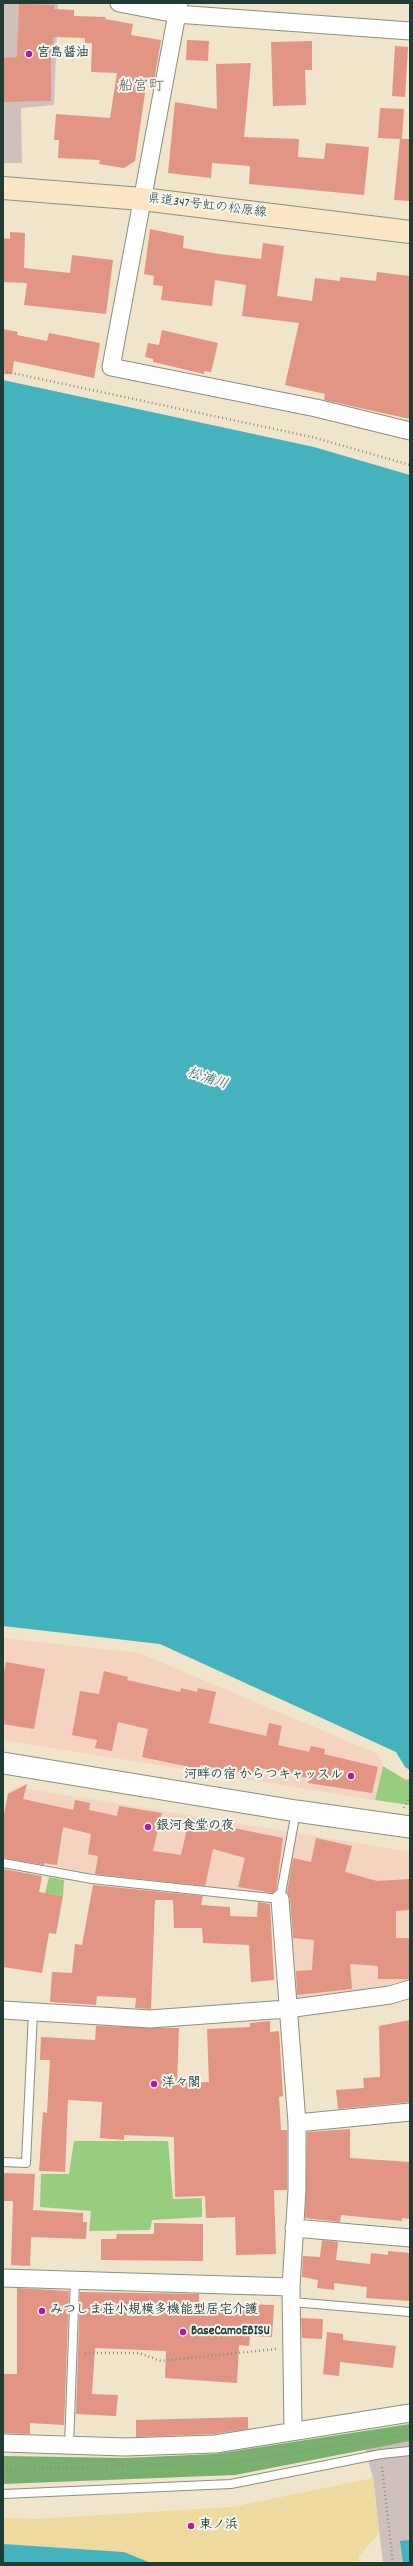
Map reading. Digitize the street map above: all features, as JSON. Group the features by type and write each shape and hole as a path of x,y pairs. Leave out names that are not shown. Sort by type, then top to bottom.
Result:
{"main road":[{"name":"県道347号虹の松原線","path":"9,188 142,199 410,232"}],"street":[{"path":"119,3 410,31"},
{"path":"177,9 111,367 316,408 410,431"},
{"path":"3,1763 296,1811 407,1818"},
{"path":"280,1899 287,2009 297,2123 291,2294 293,2430"},
{"path":"3,2010 150,2018 287,2009 390,1995 410,1989"},
{"path":"297,2123 410,2112"},
{"path":"294,2228 410,2238"},
{"path":"3,2278 75,2280 291,2294"},
{"path":"3,2443 125,2447 216,2444 293,2430 410,2413"}],"lane":[{"path":"3,1863 92,1879 280,1899 296,1811"},
{"path":"3,2162 26,2163 33,2012"},
{"path":"69,2446 75,2280"},
{"path":"291,2294 410,2312"},
{"path":"3,2494 232,2484 381,2454 410,2451"}],"path":[{"path":"3,371 312,437 410,465"},
{"path":"407,1818 410,1796"},
{"path":"72,2352 139,2353 161,2361 292,2347"},
{"path":"381,2454 393,2563"}],"shaded area":[{"name":"宮島醤油","path":"3,3 58,3 54,105 21,108 22,163 3,163"},
{"path":"3,1638 139,1653 378,1754 383,1766 375,1800 3,1740"},
{"path":"17,1787 410,1852 410,1982 389,1989 290,2001 284,1897 93,1874 3,1856 3,1815 8,1792"},
{"path":"410,2441 410,2563 383,2563 373,2478 365,2448"}],"green space":[{"path":"383,1766 406,1780 410,1779 410,1805 375,1800"},
{"path":"49,1877 64,1880 63,1896 45,1893"},
{"path":"74,2141 168,2141 173,2199 202,2198 202,2217 152,2220 150,2230 89,2231 91,2211 40,2207 41,2174 69,2174"},
{"path":"410,2424 410,2441 235,2475 3,2484 3,2456 124,2458 215,2454"}],"sand":[{"name":"東ノ浜","path":"373,2478 379,2533 359,2556 359,2563 151,2563 124,2552 3,2544 3,2518 36,2519 232,2507"}],"water":[{"name":"松浦川","path":"3,380 314,447 410,475 410,1770 405,1767 396,1752 160,1644 3,1626"},
{"path":"410,2540 410,2563 403,2563 400,2541"},
{"path":"3,2544 124,2552 151,2563 3,2563"}],"building":[{"path":"19,4 54,5 54,9 74,10 74,16 106,17 105,19 133,24 131,35 161,40 154,81 147,80 135,161 124,168 99,164 100,160 58,158 59,140 54,140 56,114 110,118 117,73 91,72 92,43 85,43 85,38 53,37 53,44 51,44 51,101 3,102 3,58 17,57"},
{"path":"187,40 209,41 208,61 186,60"},
{"path":"312,41 312,70 305,70 306,105 273,106 271,42"},
{"path":"395,46 408,47 405,97 392,96"},
{"path":"251,63 244,137 299,139 298,157 324,159 326,143 369,147 364,195 249,184 250,166 212,163 211,178 168,173 175,102 217,109 216,64"},
{"path":"380,108 404,109 402,139 410,139 410,201 394,200 400,139 378,138"},
{"path":"150,229 184,236 183,248 219,254 261,259 263,243 284,246 277,296 312,301 315,278 340,281 340,277 376,281 377,272 410,276 410,419 324,400 325,394 285,385 299,323 242,316 246,285 215,280 212,306 161,300 163,286 153,285 154,276 144,274"},
{"path":"10,232 25,233 24,268 70,273 72,255 113,260 106,314 24,305 27,283 3,282 3,238 10,239"},
{"path":"3,329 18,332 17,335 47,341 49,333 100,343 94,378 14,361 12,374 3,374"},
{"path":"162,330 218,343 211,372 204,371 204,374 153,362 153,359 145,357 148,343 159,345"},
{"path":"6,1662 45,1669 34,1729 3,1724 3,1677"},
{"path":"104,1671 128,1677 127,1680 180,1692 181,1688 197,1692 198,1688 216,1692 209,1723 266,1736 269,1723 282,1726 278,1745 309,1752 311,1746 325,1749 324,1754 378,1767 372,1793 308,1783 309,1778 256,1767 254,1775 200,1765 199,1769 142,1757 148,1729 118,1722 112,1751 95,1748 97,1740 72,1735 80,1691 99,1694"},
{"path":"27,1784 23,1799 73,1810 75,1800 90,1803 89,1810 117,1816 119,1806 162,1813 153,1851 181,1855 189,1819 283,1838 276,1890 273,1893 238,1887 245,1858 213,1849 205,1886 95,1874 98,1856 88,1854 91,1834 63,1827 57,1865 44,1863 44,1865 3,1858 3,1819 8,1794"},
{"path":"316,1838 352,1846 345,1872 377,1881 410,1879 410,1910 396,1911 396,1938 410,1938 410,1979 378,1979 378,1966 350,1964 352,1989 297,1995 296,1971 312,1970 314,1940 293,1938 290,1898 287,1892 293,1858 311,1862"},
{"path":"3,1869 42,1876 39,1892 63,1896 56,1934 49,1933 42,1973 3,1967"},
{"path":"93,1885 203,1896 201,1905 230,1907 230,1916 257,1917 258,1902 270,1904 274,1980 251,1982 249,1945 203,1943 202,1928 174,1928 173,1900 155,1900 151,2009 135,2008 136,1998 97,1996 96,2005 50,2002 52,1972 72,1973 75,1944 82,1945"},
{"path":"410,2020 410,2102 338,2109 336,2090 364,2088 363,2078 380,2077 379,2026"},
{"path":"270,2021 270,2032 279,2031 283,2096 279,2097 281,2130 287,2130 287,2190 274,2190 276,2254 236,2255 235,2217 206,2218 205,2196 175,2197 174,2137 124,2135 124,2140 100,2138 102,2102 68,2100 65,2172 39,2171 43,2112 47,2113 50,2060 40,2060 41,2037 95,2040 96,2026 179,2028 177,2083 209,2082 207,2029 250,2027 250,2023"},
{"path":"350,2129 350,2158 410,2162 410,2219 402,2218 402,2221 341,2215 340,2222 305,2218 307,2132"},
{"path":"3,2173 35,2174 33,2210 83,2213 83,2222 87,2222 86,2239 31,2237 30,2266 11,2265 13,2201 3,2201"},
{"path":"154,2223 203,2224 203,2261 101,2260 101,2239 116,2239 117,2234 154,2234"},
{"path":"322,2240 338,2242 336,2260 370,2264 371,2253 388,2255 388,2251 410,2253 410,2301 366,2298 367,2287 334,2283 334,2290 317,2288 318,2280 302,2277 303,2256 320,2257"},
{"path":"17,2288 69,2291 64,2425 30,2423 30,2434 3,2433 3,2374 17,2374"},
{"path":"80,2292 199,2294 199,2306 242,2308 242,2304 274,2305 272,2337 250,2336 249,2346 239,2345 237,2383 165,2378 166,2351 95,2348 92,2394 118,2395 116,2416 76,2414"},
{"path":"301,2318 323,2319 322,2339 302,2338"},
{"path":"327,2332 343,2334 343,2340 396,2346 393,2368 340,2362 339,2376 323,2374"},
{"path":"248,2417 248,2429 214,2434 136,2437 136,2420"}],"place":[{"name":"宮島醤油","path":"29,54"},
{"name":"河畔の宿 からつキャッスル","path":"351,1776"},
{"name":"銀河食堂の夜","path":"148,1827"},
{"name":"洋々閣","path":"154,2084"},
{"name":"みつしま荘小規模多機能型居宅介護","path":"42,2311"},
{"name":"BaseCamoEBISU","path":"183,2332"},
{"name":"東ノ浜","path":"191,2526"}],"district":[{"name":"船宮町","path":"141,88"}]}
